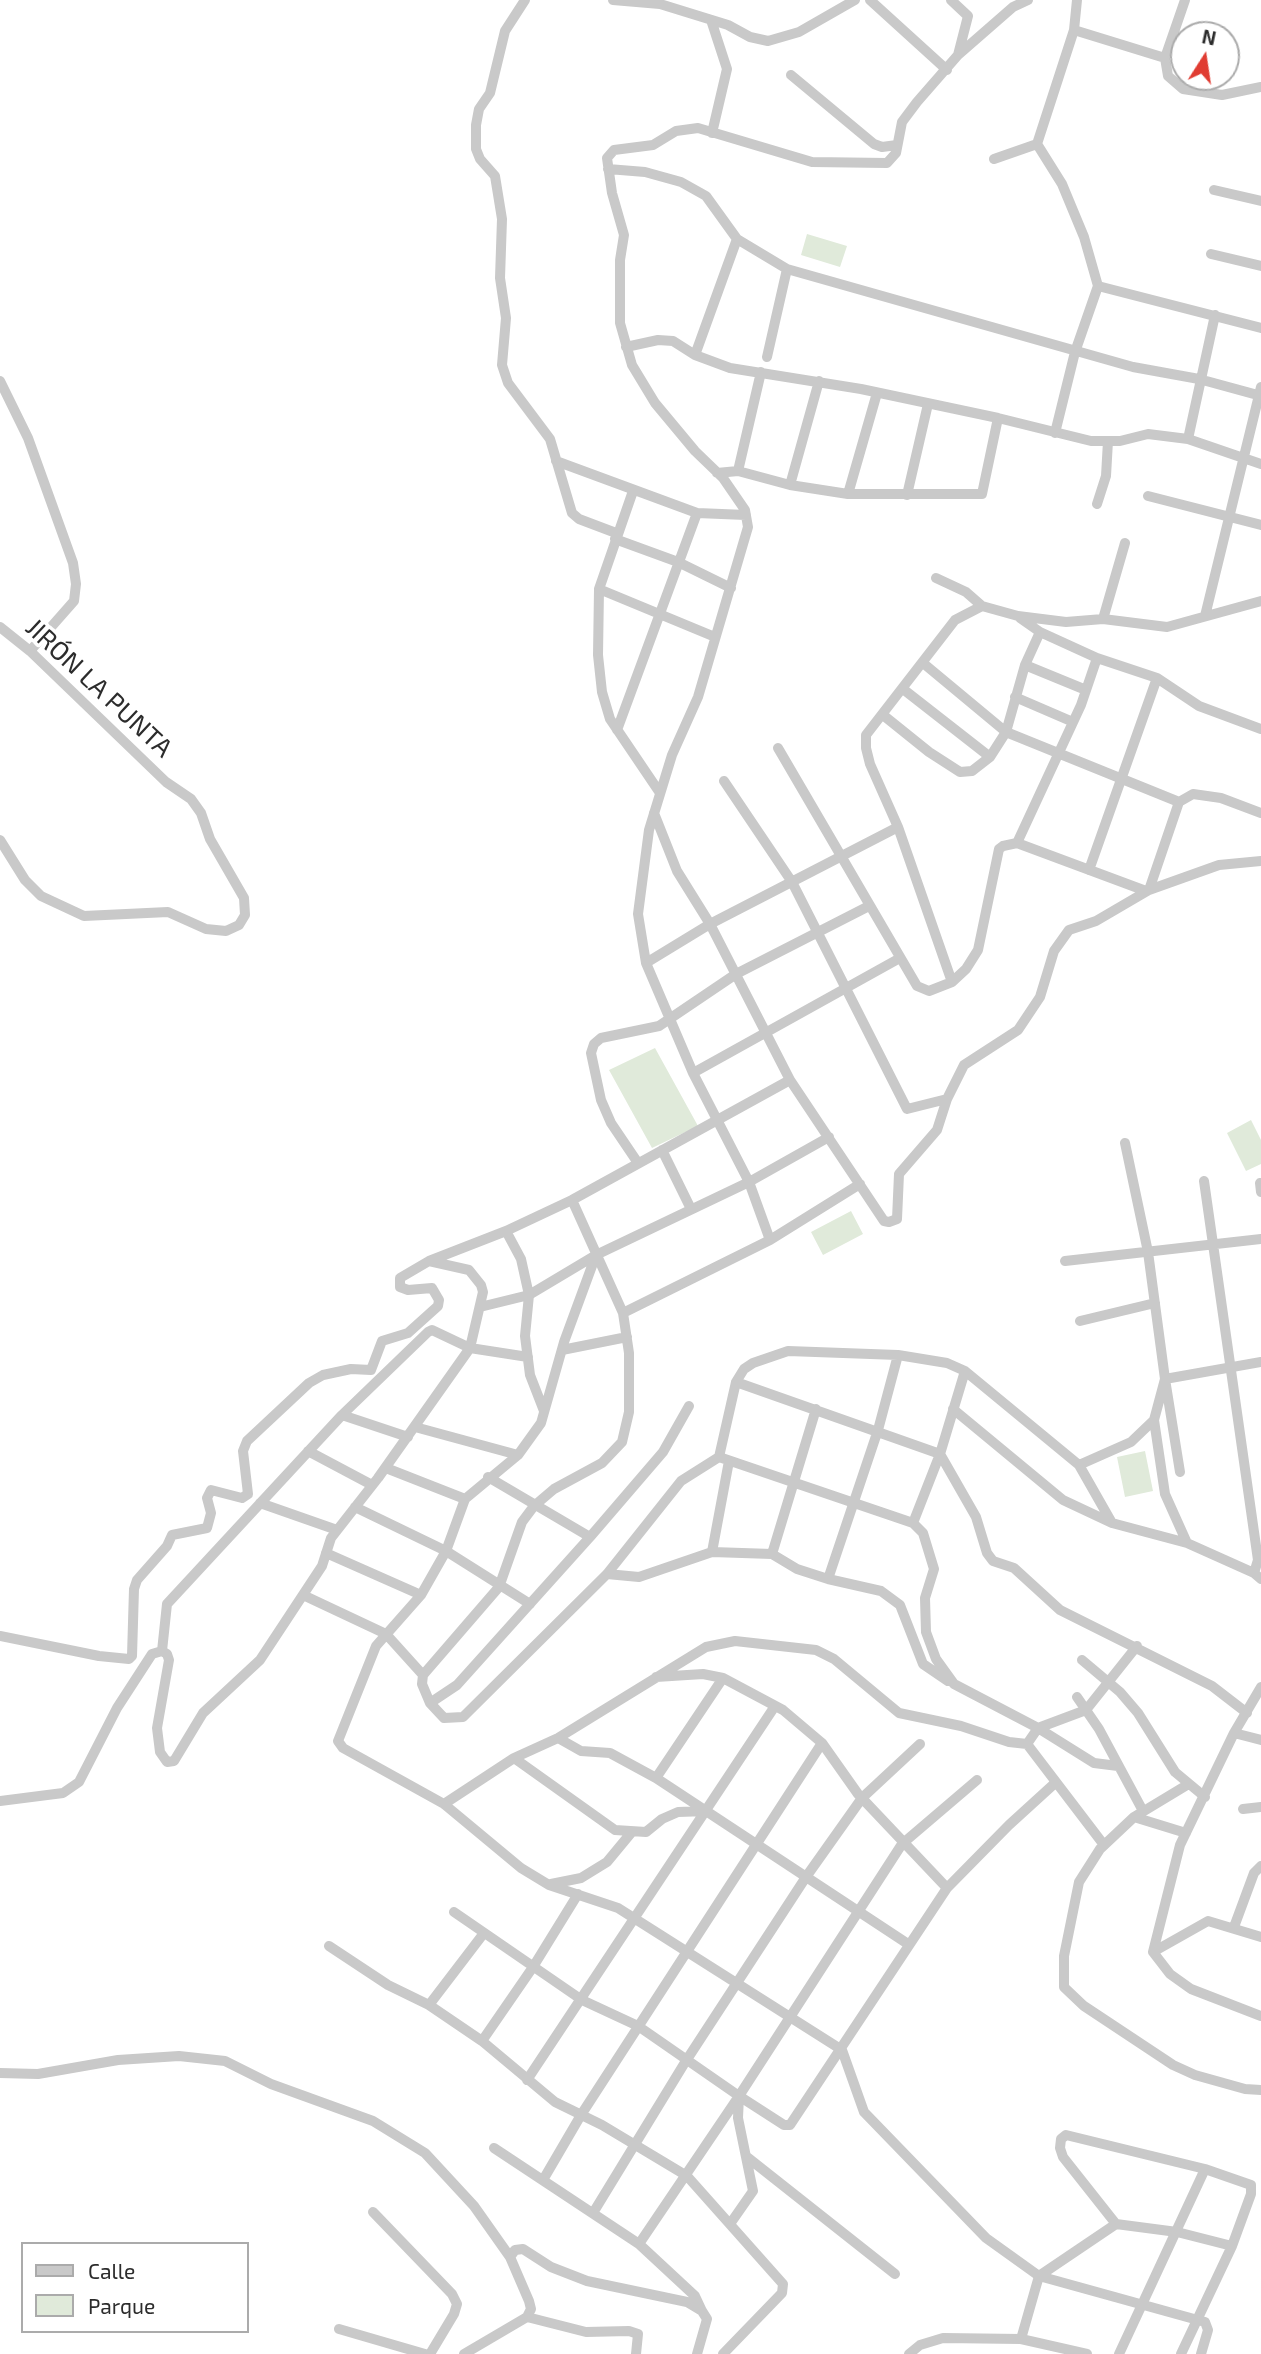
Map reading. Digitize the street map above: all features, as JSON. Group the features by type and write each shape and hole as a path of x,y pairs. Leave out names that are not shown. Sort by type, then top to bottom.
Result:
{"street":[{"path":"525,0 505,31 490,93 477,117 476,149 480,159 495,176 502,219 500,278 506,318 502,365 515,394 550,439 572,513 579,519 731,588"},
{"path":"613,0 660,4 768,41 799,32 855,0"},
{"path":"870,0 947,70"},
{"path":"951,0 968,16 958,55"},
{"path":"771,1240 748,1182 693,1073 646,963 638,914 654,813 672,755 698,697 748,527 746,515 718,473 656,403 632,365 620,323 620,260 624,234 607,158 614,150 653,145 676,131 698,128 812,162 887,163 896,153 902,122 909,112 958,55 1013,7 1025,0"},
{"path":"1055,433 1075,352 1098,286 1084,237 1062,184 1037,144 1074,30 1077,0"},
{"path":"1185,0 1165,58 1168,76 1183,89 1222,95 1261,87"},
{"path":"711,20 727,69 712,133"},
{"path":"1074,30 1165,58"},
{"path":"791,75 874,144 882,147 897,145"},
{"path":"994,159 1037,144"},
{"path":"608,169 645,172 681,181 706,197 737,239 787,269 1075,352 1133,367 1260,392 1205,616"},
{"path":"1214,190 1261,201"},
{"path":"695,355 737,239"},
{"path":"1211,254 1261,266"},
{"path":"767,357 787,269"},
{"path":"1098,286 1261,328"},
{"path":"1188,439 1215,314"},
{"path":"626,347 658,340 673,341 695,355 730,368 819,381 998,418 1091,442 1148,434 1188,439 1261,464"},
{"path":"738,471 761,372"},
{"path":"790,485 819,381"},
{"path":"1,384 29,438 74,563 74,601 30,651"},
{"path":"848,494 877,393"},
{"path":"907,495 928,404"},
{"path":"718,473 738,471 790,485 848,494 982,494 998,418"},
{"path":"1097,504 1106,476 1108,441"},
{"path":"556,461 697,513 746,515"},
{"path":"633,491 599,589 597,619 602,692 617,730 660,793"},
{"path":"1148,496 1261,525"},
{"path":"617,730 697,513"},
{"path":"1103,619 1125,542"},
{"path":"936,578 967,592 982,606 1018,616 1066,622 1103,619 1167,627 1261,601"},
{"path":"599,589 715,637"},
{"path":"952,982 898,827 870,765 866,735 955,620 982,606"},
{"path":"1018,616 1040,632 1097,658 1157,678 1199,706 1261,729"},
{"name":"JIRÓN LA PUNTA","path":"0,627 30,651 166,782 191,799 201,813 210,839 244,898 245,915 239,925 226,931 206,929 168,912 100,917 60,907 41,896 25,880 0,840"},
{"path":"883,715 929,752 960,772 972,771 990,757 1006,732 1025,665 1040,632"},
{"path":"1017,844 1073,722 1097,658"},
{"path":"923,663 1006,732 1179,802"},
{"path":"1025,665 1086,690"},
{"path":"1089,870 1157,678"},
{"path":"903,690 990,757"},
{"path":"1015,697 1073,722"},
{"path":"778,748 900,958 918,986 929,991 952,982 966,969 978,950 999,849 1017,844 1147,890"},
{"path":"724,782 792,882 907,1110 947,1099"},
{"path":"1147,890 1179,802 1194,794 1221,799 1261,813"},
{"path":"654,813 677,870 710,924 790,1080 884,1221 897,1219 899,1174 937,1130 947,1099 964,1065 1018,1030 1040,997 1054,951 1069,930 1096,921 1147,890 1219,865 1261,862"},
{"path":"646,963 710,924 898,827"},
{"path":"638,1163 611,1123 601,1100 590,1053 601,1038 659,1026 736,975 869,906"},
{"path":"693,1073 845,986 900,958"},
{"path":"0,1636 99,1656 129,1659 132,1656 134,1589 137,1580 167,1546 172,1535 207,1528 211,1513 206,1498 211,1490 246,1498 248,1494 244,1445 309,1383 323,1375 342,1370 371,1370 382,1341 408,1333 438,1306 439,1300 432,1288 408,1290 399,1283 400,1278 429,1261 506,1231 572,1200 790,1080"},
{"path":"480,1307 529,1295 596,1255 748,1182 829,1137"},
{"path":"1125,1143 1148,1252 1180,1472"},
{"path":"662,1150 691,1209"},
{"path":"953,1409 1063,1500 1112,1523 1187,1544 1258,1576 1232,1366 1204,1181"},
{"path":"623,1313 771,1240 860,1184"},
{"path":"572,1200 623,1313 627,1336 629,1412 622,1443 602,1463 554,1489 534,1506 522,1522 499,1587 423,1675 422,1684 430,1703 444,1718 463,1717 607,1574 681,1480 724,1459 913,1524 923,1533 934,1569 925,1598 926,1632 936,1659 954,1685"},
{"path":"506,1231 521,1259 529,1295 525,1336 527,1357 530,1375 544,1411"},
{"path":"1065,1261 1261,1239"},
{"path":"596,1255 562,1350 541,1423 518,1455 488,1477 465,1499 446,1551 421,1595 376,1646 338,1741 343,1748 444,1804 521,1868 549,1885 618,1908 842,2050 864,2112 986,2238 1039,2276 1196,2317 1205,2322 1208,2329 1201,2354"},
{"path":"0,1801 63,1793 79,1782 117,1708 152,1654 162,1651 167,1654 169,1671 157,1728 162,1758 174,1761 204,1713 260,1660 322,1566 337,1530 386,1468 471,1348 483,1292 478,1278 454,1264 429,1261"},
{"path":"1080,1321 1155,1303"},
{"path":"162,1651 167,1604 342,1415 428,1332 432,1330 471,1348 527,1357"},
{"path":"562,1350 627,1336"},
{"path":"712,1552 736,1382 744,1369 753,1363 788,1351 898,1355 947,1363 965,1371 1079,1465 1112,1523"},
{"path":"828,1579 878,1430 898,1355"},
{"path":"1165,1379 1261,1362"},
{"path":"913,1524 940,1454 965,1371"},
{"path":"1165,1379 1154,1420 1165,1494 1187,1544"},
{"path":"736,1382 940,1454 976,1517 983,1543 993,1561 1014,1568 1060,1610 1137,1646 1212,1686 1247,1713"},
{"path":"430,1703 457,1685 590,1537 663,1452 689,1406"},
{"path":"772,1554 816,1409"},
{"path":"342,1415 408,1437"},
{"path":"1079,1465 1131,1442 1154,1420"},
{"path":"415,1427 518,1455"},
{"path":"308,1451 372,1485"},
{"path":"386,1468 465,1499"},
{"path":"488,1477 590,1537"},
{"path":"260,1503 337,1530"},
{"path":"355,1507 446,1551 499,1587 530,1604"},
{"path":"607,1574 639,1577 712,1552 772,1554 797,1569 881,1591 900,1605 923,1664 954,1685 1038,1728 1094,1763 1118,1766"},
{"path":"326,1553 421,1595"},
{"path":"303,1595 386,1634 423,1675"},
{"path":"444,1804 514,1758 558,1738 706,1647 735,1642 816,1650 834,1659 899,1713 1027,1744 1054,1784 1104,1845"},
{"path":"1027,1744 1038,1728 1086,1710 1137,1646"},
{"path":"1082,1660 1138,1713 1171,1766 1187,1785 1205,1797"},
{"path":"656,1677 703,1674 723,1678 775,1706 822,1743 862,1798 902,1844 947,1888"},
{"path":"656,1777 723,1678"},
{"path":"1153,1952 1169,1883 1186,1833 1234,1733 1261,1687"},
{"path":"1077,1697 1118,1766 1139,1814 1186,1833"},
{"path":"527,2080 775,1706"},
{"path":"1234,1733 1261,1740"},
{"path":"558,1738 581,1751 610,1753 656,1777 908,1944"},
{"path":"543,2180 581,2115 822,1743"},
{"path":"593,2213 688,2058 806,1877 862,1798 920,1744"},
{"path":"514,1758 615,1830 646,1832 662,1819 678,1812 707,1811"},
{"path":"639,2244 687,2176 902,1844 977,1780"},
{"path":"454,1912 582,2000 638,2026 688,2058 738,2096 784,2125 790,2125 947,1888 1054,1784"},
{"path":"1187,1785 1139,1814 1104,1845 1079,1882 1062,1967 1062,1981 1068,1994 1157,2056 1190,2074 1245,2089 1261,2090"},
{"path":"1243,1809 1261,1807"},
{"path":"549,1885 581,1878 607,1863 631,1833"},
{"path":"1234,1927 1254,1873 1261,1866"},
{"path":"482,2041 578,1895"},
{"path":"1153,1952 1208,1921 1261,1937"},
{"path":"429,2005 484,1933"},
{"path":"329,1946 388,1986 429,2005 482,2041 555,2102 635,2144 687,2176 783,2284 782,2293 766,2312 723,2354"},
{"path":"1153,1952 1170,1974 1191,1989 1261,2016"},
{"path":"0,2073 38,2074 118,2060 179,2056 225,2061 271,2084 373,2121 425,2153 474,2206 510,2257 529,2301 531,2309 527,2318 464,2354"},
{"path":"730,2224 753,2191 738,2118 738,2096"},
{"path":"1116,2224 1063,2157 1061,2139 1066,2135 1205,2169 1251,2185 1251,2194 1232,2246 1196,2317 1181,2354"},
{"path":"494,2148 639,2244 688,2289 707,2319 697,2354"},
{"path":"747,2157 895,2274"},
{"path":"1119,2354 1205,2169"},
{"path":"373,2212 452,2294 457,2304 454,2315 430,2354"},
{"path":"1021,2339 1039,2276 1116,2224 1177,2232 1232,2246"},
{"path":"510,2257 515,2250 523,2249 551,2267 587,2281 687,2302 702,2311"},
{"path":"527,2318 586,2332 629,2331 638,2334 636,2354"},
{"path":"339,2329 425,2354"},
{"path":"909,2354 920,2345 943,2338 1021,2339 1087,2354"}],"green space":[{"path":"807,234 847,246 840,267 801,255"},
{"path":"655,1048 698,1126 652,1148 609,1070"},
{"path":"1251,1120 1261,1140 1261,1164 1246,1171 1227,1133"},
{"path":"851,1211 863,1234 823,1255 811,1232"},
{"path":"1145,1451 1153,1491 1125,1497 1117,1457"}]}
